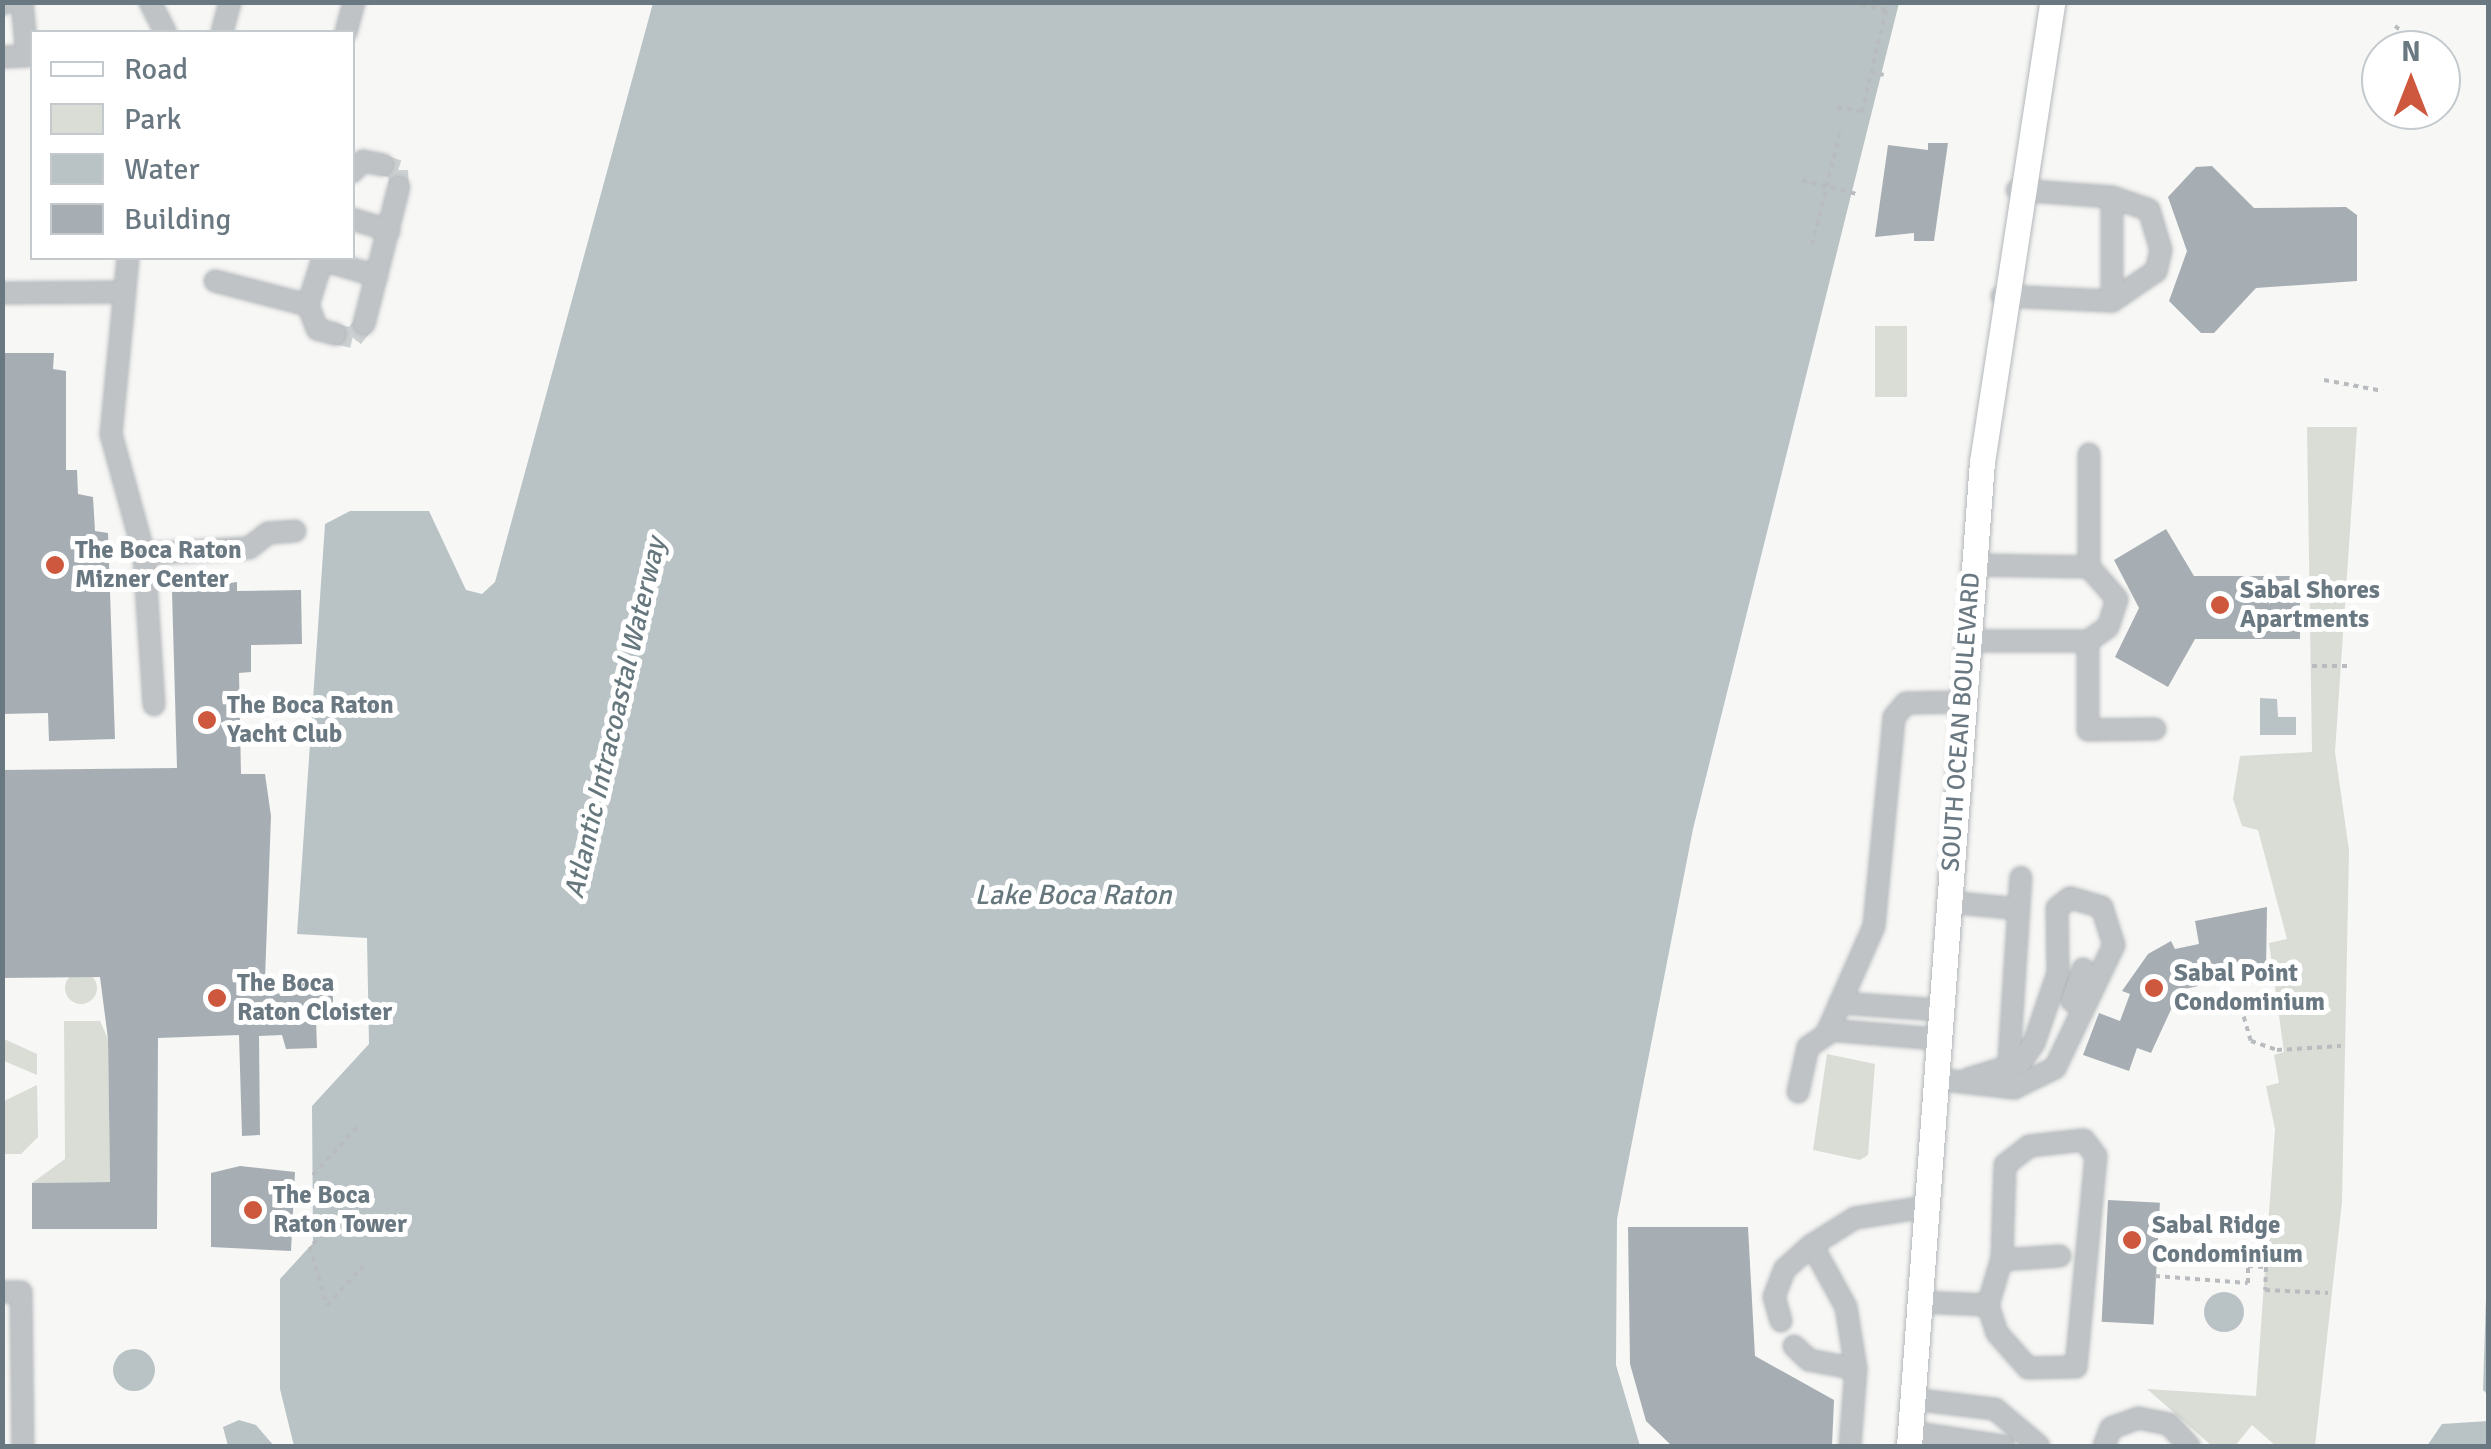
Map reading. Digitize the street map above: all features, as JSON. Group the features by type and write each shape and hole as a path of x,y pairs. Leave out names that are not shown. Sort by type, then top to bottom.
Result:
{"main road":[{"name":"SOUTH OCEAN BOULEVARD","path":"1910,1439 1973,564 2002,296 2052,2"}],"street":[{"path":"2,57 30,56 22,2"},
{"path":"150,2 164,30"},
{"path":"223,30 230,2"},
{"path":"347,30 354,2"},
{"path":"355,169 363,161 383,166"},
{"path":"364,324 399,187"},
{"path":"2002,296 2112,301 2156,271 2161,250 2150,210 2112,197 2018,190"},
{"path":"2112,197 2112,301"},
{"path":"355,220 389,230"},
{"path":"128,260 111,434 144,554 154,705"},
{"path":"322,260 308,305 317,329 335,334"},
{"path":"325,260 377,276"},
{"path":"215,280 308,305"},
{"path":"2,293 122,292"},
{"path":"1967,640 2088,641 2108,628 2116,599 2089,566 2089,454"},
{"path":"144,554 249,548 268,533 296,531"},
{"path":"1973,564 2089,566"},
{"path":"2088,641 2088,730 2155,730"},
{"path":"1798,1092 1808,1047 1828,1030 1874,926 1894,717 1906,703 1962,702"},
{"path":"2012,1073 2021,877"},
{"path":"1935,1079 2042,1072 2066,1053 2077,974 2055,944 2057,908 2087,899 2113,922 2105,965"},
{"path":"1948,902 2019,909"},
{"path":"2055,944 2105,965"},
{"path":"2012,1073 2077,974 2105,965"},
{"path":"1840,1003 1940,1010"},
{"path":"1828,1030 1938,1039"},
{"path":"2084,1140 2096,1156 2076,1367 2028,1368 1997,1333 1988,1305 2001,1260 2005,1165 2030,1146 2084,1140"},
{"path":"1781,1322 1774,1297 1785,1269 1812,1244 1855,1218 1926,1208"},
{"path":"1812,1244 1846,1308 1856,1369 1850,1446"},
{"path":"2001,1260 2060,1256"},
{"path":"12,1292 23,1446"},
{"path":"1919,1302 1988,1305"},
{"path":"1794,1346 1809,1360 1856,1369"},
{"path":"1912,1399 1995,1409 2039,1446"},
{"path":"2104,1446 2111,1428 2138,1418 2168,1424 2190,1446"},
{"path":"1910,1439 2004,1446"}],"path":[{"path":"1837,107 1862,112 1886,10 1863,5"},
{"path":"2394,26 2399,30"},
{"path":"1871,72 1884,74"},
{"path":"1812,245 1841,129"},
{"path":"1802,180 1858,194"},
{"path":"2324,380 2382,391"},
{"path":"2312,666 2347,666"},
{"path":"2176,995 2192,1011 2241,1007 2251,1041 2276,1050 2340,1046"},
{"path":"313,1175 360,1125"},
{"path":"360,1198 311,1245 326,1306 363,1266"},
{"path":"2155,1276 2248,1283 2248,1266 2266,1267 2266,1290 2328,1293"}],"green space":[{"path":"1875,326 1907,326 1907,397 1875,397"},
{"path":"2307,427 2357,427 2335,752 2349,850 2342,1202 2315,1446 2276,1446 2252,1425 2235,1446 2212,1446 2147,1389 2256,1396 2275,1129 2266,1086 2279,1083 2274,1055 2284,1052 2269,943 2287,939 2258,830 2242,826 2233,799 2240,756 2312,752"},
{"path":"81,972 92,977 97,988 92,999 81,1004 70,999 65,988 70,977"},
{"path":"64,1021 100,1021 108,1039 110,1182 32,1183 65,1159"},
{"path":"2,1038 37,1054 37,1075 4,1061"},
{"path":"1827,1054 1875,1064 1868,1155 1860,1160 1813,1150"},
{"path":"37,1085 38,1137 21,1154 3,1154 4,1101"}],"water":[{"name":"Lake Boca Raton","path":"653,3 1899,3 1693,829 1617,1219 1616,1365 1640,1446 294,1446 280,1389 280,1279 313,1243 312,1106 369,1044 367,938 297,934 325,524 350,511 429,511 466,590 482,594 495,582"},
{"path":"2260,698 2277,699 2278,717 2296,717 2296,735 2260,735"},
{"path":"2488,1236 2488,1395 2483,1390"},
{"path":"2224,1292 2238,1298 2244,1312 2238,1326 2224,1332 2210,1326 2204,1312 2210,1298"},
{"path":"134,1349 149,1355 155,1370 149,1385 134,1391 119,1385 113,1370 119,1355"},
{"path":"239,1420 256,1425 274,1446 228,1446 223,1427"},
{"path":"2488,1421 2488,1446 2427,1446 2442,1424"}],"building":[{"path":"1928,143 1948,143 1934,241 1914,241 1914,233 1875,237 1888,145 1928,150"},
{"path":"2212,166 2254,208 2346,207 2357,215 2357,281 2256,288 2214,333 2201,333 2169,301 2187,251 2168,197 2196,167"},
{"name":"The Boca Raton Mizner Center","path":"2,353 54,353 53,369 66,371 66,470 77,470 78,494 93,497 95,531 108,533 115,739 49,741 48,713 2,714"},
{"name":"Sabal Shores Apartments","path":"2166,529 2194,576 2300,576 2300,639 2195,639 2168,687 2115,657 2139,608 2114,560"},
{"name":"The Boca Raton Cloister","path":"237,582 237,591 301,590 302,644 251,645 251,672 239,673 241,774 265,774 271,816 265,979 333,975 333,1017 316,1019 317,1048 286,1049 282,1035 259,1036 260,1135 242,1136 239,1035 158,1038 157,1229 32,1229 32,1183 110,1182 108,1039 100,977 2,978 2,770 177,768 172,592"},
{"name":"Sabal Point Condominium","path":"2267,907 2266,971 2180,990 2151,1053 2137,1048 2129,1071 2083,1055 2099,1013 2120,1021 2130,994 2122,991 2148,954 2171,941 2175,949 2199,944 2195,921"},
{"name":"The Boca Raton Tower","path":"240,1166 295,1172 291,1251 211,1247 211,1173"},
{"name":"Sabal Ridge Condominium","path":"2108,1200 2160,1203 2154,1325 2102,1322"},
{"path":"1628,1227 1748,1227 1755,1356 1834,1400 1832,1446 1672,1446 1646,1421 1630,1364"}],"tunnel":[{"path":"383,165 398,170 399,187"},
{"path":"335,334 353,338 364,324"}],"place":[{"name":"The Boca Raton Mizner Center","path":"55,565"},
{"name":"Sabal Shores Apartments","path":"2220,605"},
{"name":"The Boca Raton Yacht Club","path":"207,720"},
{"name":"Sabal Point Condominium","path":"2154,988"},
{"name":"The Boca Raton Cloister","path":"217,998"},
{"name":"The Boca Raton Tower","path":"253,1210"},
{"name":"Sabal Ridge Condominium","path":"2132,1240"}],"water label":[{"name":"Atlantic Intracoastal Waterway","path":"615,718"}]}
